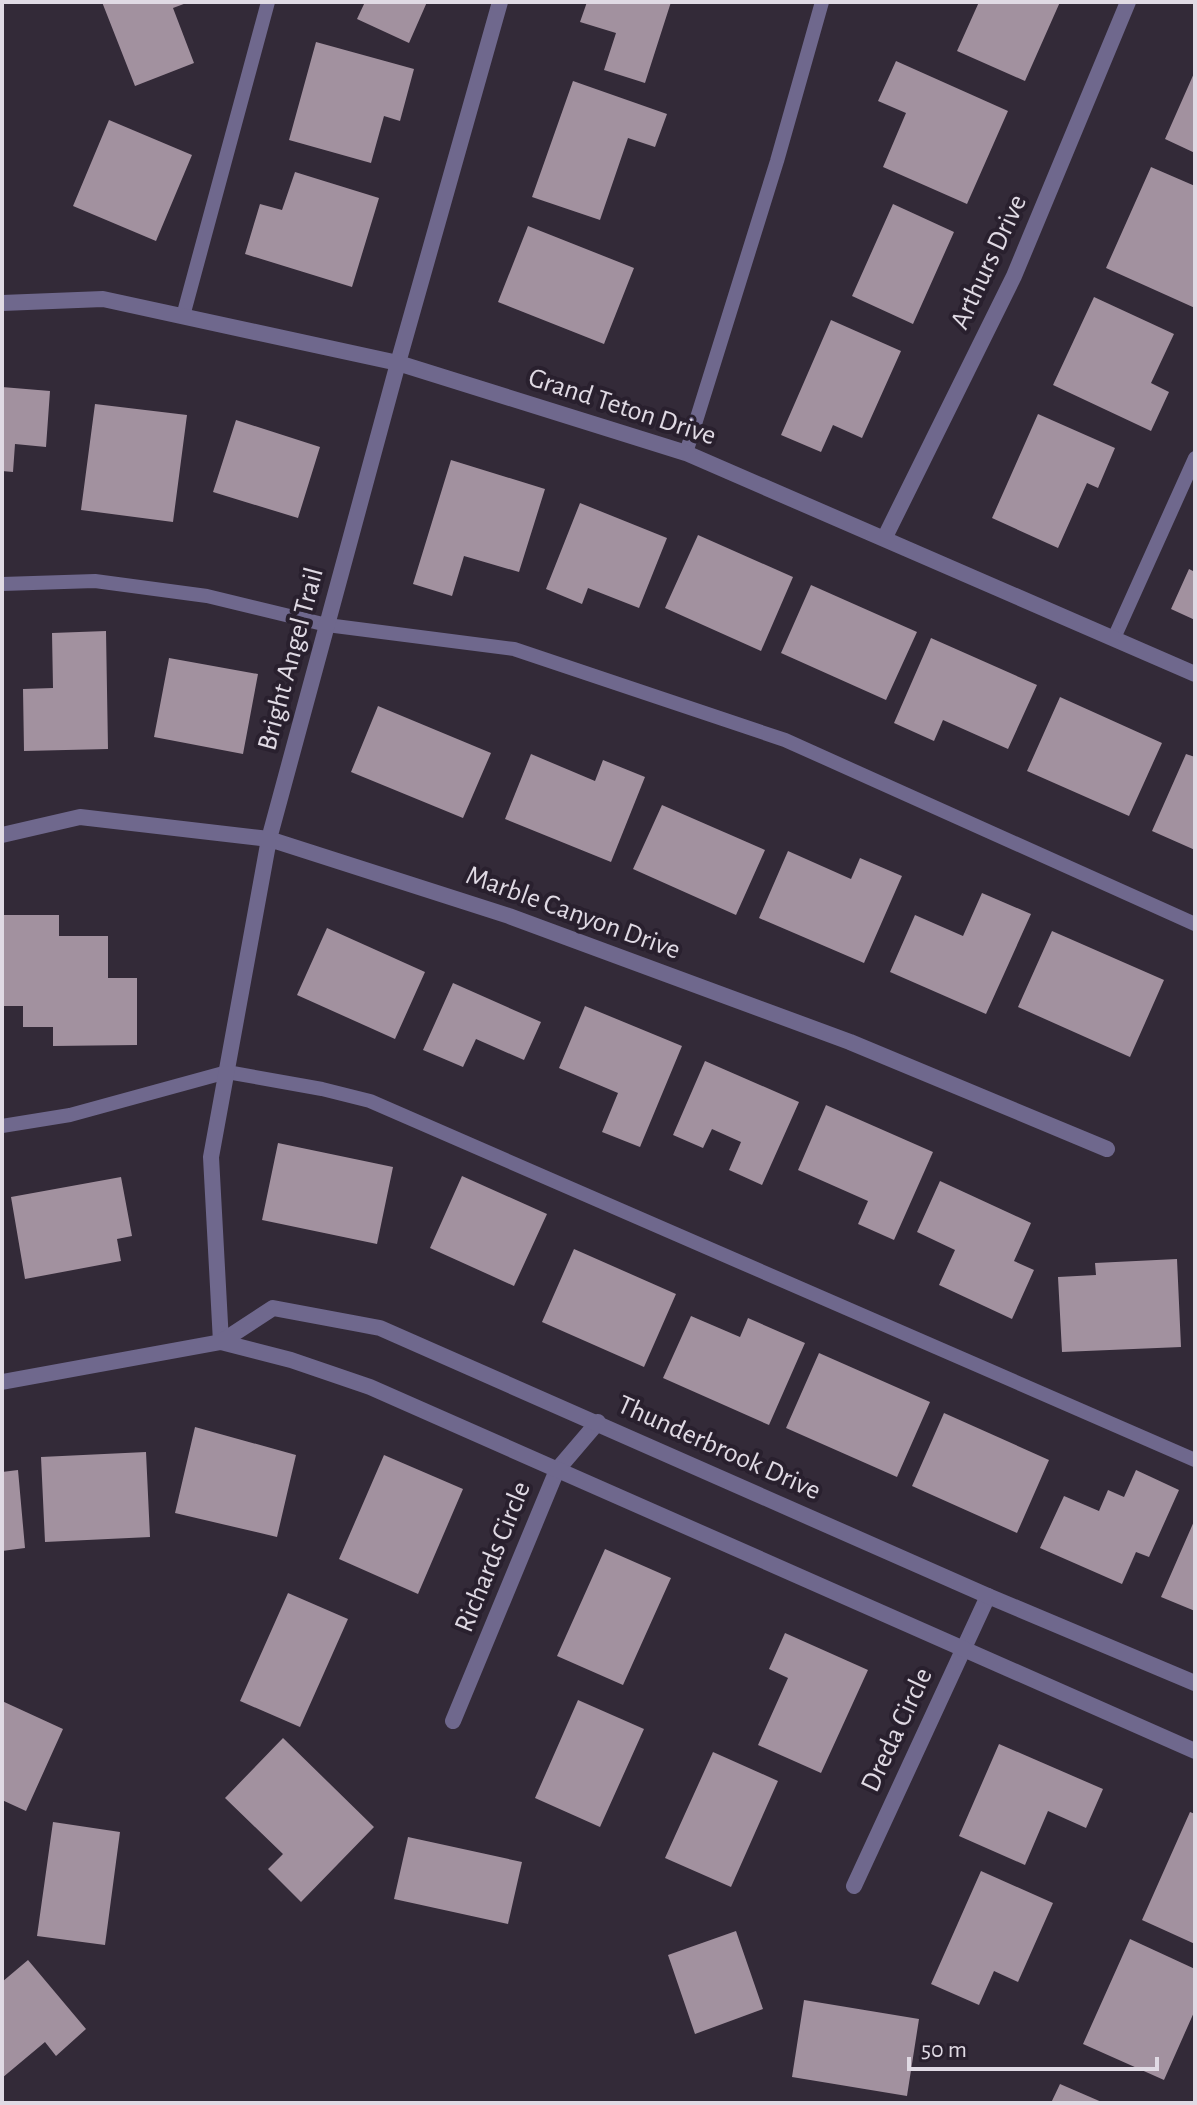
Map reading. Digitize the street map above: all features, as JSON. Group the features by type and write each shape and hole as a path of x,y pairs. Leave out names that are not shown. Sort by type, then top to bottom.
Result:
{"street":[{"name":"Bright Angel Trail","path":"221,1342 211,1157 269,839 500,2"},
{"name":"Arthurs Drive","path":"885,537 1014,276 1128,2"},
{"name":"Grand Teton Drive","path":"2,303 103,299 398,363 686,453 1195,674"},
{"name":"Marble Canyon Drive","path":"2,835 80,817 269,839 509,916 836,1036 1107,1149"},
{"name":"Thunderbrook Drive","path":"2,1382 221,1342 273,1308 380,1328 988,1596 1195,1683"},
{"name":"Thunderbrook Drive","path":"221,1342 291,1360 370,1387 1195,1751"},
{"name":"Richards Circle","path":"453,1721 557,1470 598,1422"},
{"name":"Dreda Circle","path":"854,1886 988,1596"}],"lane":[{"path":"183,316 268,2"},
{"path":"686,453 777,161 822,2"},
{"path":"1114,638 1195,458"},
{"path":"2,584 95,581 207,596 327,625 514,649 770,735 1195,924"},
{"path":"2,1126 70,1115 227,1072 370,1101 1195,1460"}],"building":[{"path":"102,2 189,2 173,8 194,63 135,86"},
{"path":"365,2 427,2 409,43 357,19"},
{"path":"587,2 671,2 645,83 604,70 616,33 580,22"},
{"path":"979,2 1060,2 1025,81 957,51"},
{"path":"316,42 414,69 400,121 384,116 371,163 289,140"},
{"path":"896,61 1008,111 967,204 883,167 906,113 878,101"},
{"path":"1195,71 1195,153 1165,139"},
{"path":"573,81 667,114 655,147 628,138 600,220 532,197"},
{"path":"109,120 192,155 156,241 73,206"},
{"path":"1151,167 1195,186 1195,308 1106,268"},
{"path":"295,172 379,198 352,287 245,254 260,204 282,210"},
{"path":"893,204 954,232 913,324 852,296"},
{"path":"528,226 634,268 604,344 498,302"},
{"path":"1094,297 1174,334 1151,383 1169,392 1151,431 1053,385"},
{"path":"831,320 901,351 862,438 833,425 821,452 781,435"},
{"path":"2,387 50,391 46,447 15,444 13,472 2,471"},
{"path":"95,404 187,415 173,522 81,510"},
{"path":"1038,414 1115,448 1098,488 1087,483 1058,548 992,518"},
{"path":"236,420 320,447 298,518 213,492"},
{"path":"451,460 545,489 519,572 464,556 452,596 413,584"},
{"path":"580,503 667,538 639,608 588,588 582,604 546,589"},
{"path":"698,535 793,577 761,651 665,608"},
{"path":"1189,569 1195,572 1195,620 1171,609"},
{"path":"811,585 917,632 886,700 781,653"},
{"path":"106,631 108,749 24,751 23,689 53,688 52,633"},
{"path":"931,638 1037,685 1008,749 943,720 934,741 894,723"},
{"path":"169,658 258,674 243,754 154,737"},
{"path":"1060,697 1162,743 1129,816 1027,771"},
{"path":"378,706 491,753 463,818 351,772"},
{"path":"531,754 595,781 603,760 645,777 611,862 505,819"},
{"path":"1186,754 1195,757 1195,850 1152,831"},
{"path":"662,805 765,850 736,915 633,869"},
{"path":"788,851 851,879 860,858 902,876 864,963 759,918"},
{"path":"982,893 1031,914 986,1014 890,972 915,915 963,936"},
{"path":"2,915 59,915 59,936 108,936 108,978 137,978 137,1045 53,1046 53,1027 23,1027 23,1006 2,1006"},
{"path":"327,928 425,972 395,1039 297,995"},
{"path":"1052,931 1164,980 1130,1057 1018,1007"},
{"path":"453,983 541,1022 524,1060 476,1039 463,1067 423,1050"},
{"path":"585,1006 682,1046 640,1147 602,1132 618,1093 559,1068"},
{"path":"705,1061 799,1102 762,1185 729,1170 741,1142 712,1129 703,1148 673,1135"},
{"path":"826,1105 933,1152 894,1240 858,1224 868,1201 798,1170"},
{"path":"278,1143 393,1167 377,1244 262,1220"},
{"path":"462,1176 547,1214 514,1286 430,1248"},
{"path":"121,1177 132,1236 117,1239 121,1261 25,1279 11,1197"},
{"path":"940,1181 1031,1223 1014,1261 1034,1270 1012,1319 939,1285 955,1250 917,1232"},
{"path":"574,1249 676,1294 644,1367 542,1322"},
{"path":"1177,1259 1181,1347 1062,1352 1058,1277 1096,1275 1095,1263"},
{"path":"691,1316 740,1337 748,1318 805,1343 769,1425 663,1378"},
{"path":"819,1353 930,1402 897,1477 786,1428"},
{"path":"944,1413 1049,1460 1017,1533 912,1486"},
{"path":"195,1427 296,1455 277,1537 175,1513"},
{"path":"146,1452 150,1537 45,1542 41,1457"},
{"path":"384,1455 463,1489 418,1594 339,1559"},
{"path":"18,1470 25,1548 2,1551 2,1472"},
{"path":"1136,1470 1179,1490 1149,1557 1136,1552 1122,1584 1040,1548 1064,1496 1099,1511 1108,1490 1124,1497"},
{"path":"1195,1519 1195,1611 1161,1597"},
{"path":"605,1549 671,1578 623,1685 557,1656"},
{"path":"288,1593 348,1619 300,1727 240,1701"},
{"path":"785,1633 868,1670 821,1773 758,1745 788,1678 769,1669"},
{"path":"578,1700 644,1729 600,1827 535,1798"},
{"path":"2,1701 63,1729 26,1811 2,1800"},
{"path":"283,1738 374,1827 301,1902 268,1869 283,1854 225,1798"},
{"path":"999,1744 1103,1789 1086,1828 1048,1811 1025,1865 959,1836"},
{"path":"713,1752 778,1781 731,1887 665,1858"},
{"path":"1190,1812 1195,1814 1195,1944 1142,1920"},
{"path":"53,1822 120,1832 105,1945 37,1936"},
{"path":"408,1837 522,1862 508,1924 394,1899"},
{"path":"981,1871 1053,1903 1018,1982 994,1971 979,2005 931,1984"},
{"path":"736,1931 763,2009 695,2034 668,1955"},
{"path":"1130,1939 1195,1969 1195,2010 1164,2080 1083,2044"},
{"path":"28,1960 86,2029 56,2056 45,2042 2,2078 2,1982"},
{"path":"804,2000 919,2019 907,2096 792,2077"},
{"path":"1060,2084 1104,2103 1051,2103"}]}
